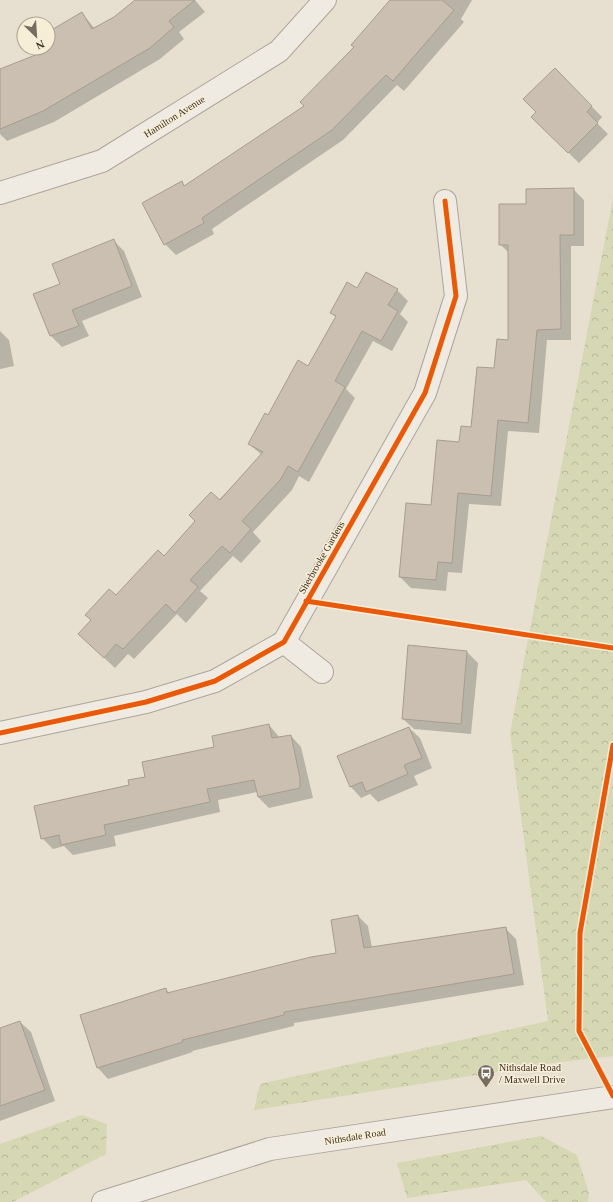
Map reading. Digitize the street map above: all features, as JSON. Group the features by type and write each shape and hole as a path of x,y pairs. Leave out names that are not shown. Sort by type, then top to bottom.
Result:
{"street":[{"name":"Hamilton Avenue","path":"0,193 102,161 279,51 324,0"},
{"name":"Sherbrooke Gardens","path":"284,642 425,393 456,296 445,201"},
{"path":"0,732 146,702 215,681 284,642 322,672"},
{"name":"Nithsdale Road","path":"103,1202 270,1149 613,1097"}],"green space":[{"path":"613,198 613,1056 553,1063 254,1110 260,1084 548,1021 510,733"},
{"path":"82,1115 107,1124 106,1154 13,1202 0,1202 0,1144"},
{"path":"541,1136 577,1155 589,1193 588,1202 546,1202 526,1180 407,1198 397,1163"}],"building":[{"path":"135,0 195,0 169,21 174,27 150,48 43,111 0,129 0,69 33,56 56,56 56,27 82,12 92,29 114,17"},
{"path":"390,0 442,0 454,10 393,81 386,75 332,130 202,218 204,223 164,245 142,203 182,181 184,186 304,106 300,102 354,47 351,45"},
{"path":"555,68 592,106 587,112 598,123 568,153 531,117 536,112 523,99"},
{"path":"574,188 574,235 560,235 561,329 537,330 528,423 498,420 491,496 458,493 452,563 438,562 436,580 399,577 406,503 431,505 437,440 459,442 461,426 471,427 477,367 494,368 497,339 508,340 508,245 499,245 499,204 526,204 526,189"},
{"path":"114,239 132,286 72,310 79,326 50,336 33,294 60,284 52,264"},
{"path":"366,272 398,289 388,305 398,311 381,341 362,331 335,381 345,387 298,472 288,466 281,479 242,521 251,529 230,553 222,546 190,580 198,587 175,613 166,604 123,649 116,644 104,658 78,634 91,620 85,615 109,589 116,595 158,550 164,556 195,521 189,515 211,492 220,500 263,452 248,444 265,413 268,415 298,360 308,366 336,316 330,313 347,282 357,288"},
{"path":"408,645 467,651 461,724 402,719"},
{"path":"269,724 272,738 291,735 300,778 300,788 258,797 254,780 207,789 210,802 104,825 106,835 61,845 59,835 41,839 34,806 129,785 128,780 145,777 142,762 214,747 212,736"},
{"path":"409,727 422,758 404,765 408,774 366,792 362,782 350,787 337,756"},
{"path":"358,915 364,948 506,927 514,974 284,1012 284,1015 182,1040 183,1042 97,1068 80,1015 166,988 167,993 311,957 336,953 331,920"},
{"path":"20,1021 45,1090 0,1106 0,1028"}],"cycle path":[{"path":"0,733 146,702 215,681 284,642 425,393 456,296 445,201"},
{"path":"306,601 613,648"},
{"path":"613,745 580,933 579,1031 613,1096"}],"place":[{"name":"Nithsdale Road / Maxwell Drive","path":"486,1088"}]}
